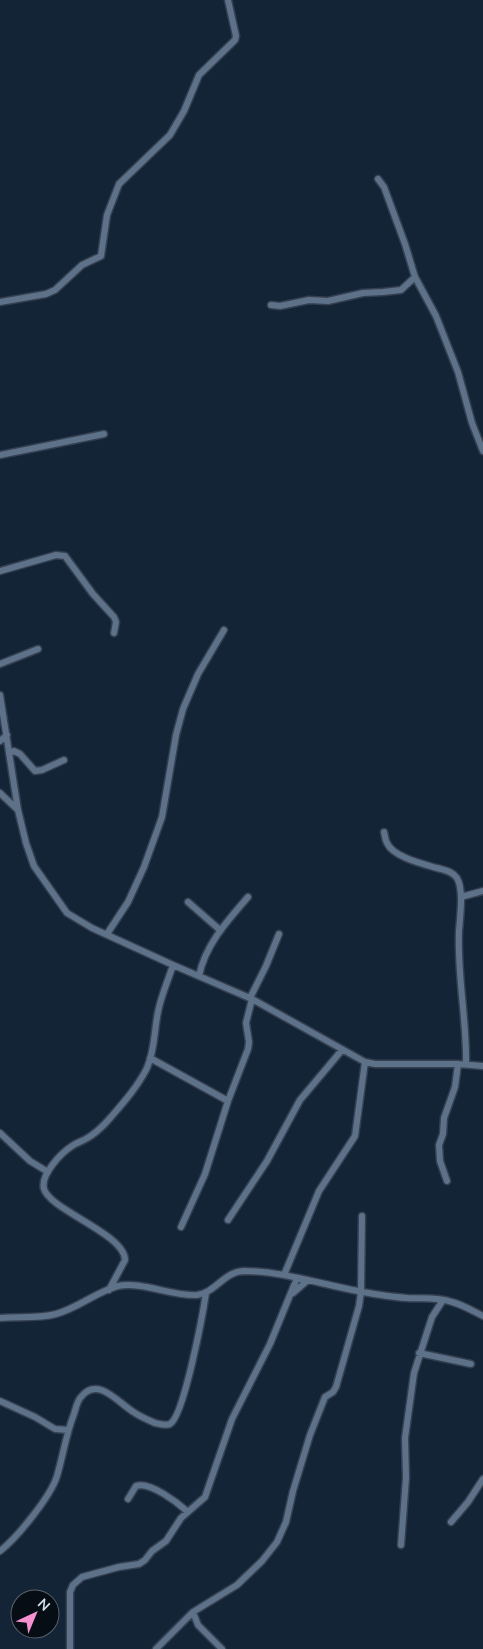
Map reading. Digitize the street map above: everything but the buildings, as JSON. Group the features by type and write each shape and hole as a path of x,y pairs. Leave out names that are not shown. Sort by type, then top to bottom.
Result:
{"street":[{"path":"0,302 46,294 55,290 82,265 101,256 107,215 119,184 170,135 184,112 199,75 235,40 236,36 228,0"},
{"path":"378,179 384,187 416,277 436,316 455,363 472,423 483,451"},
{"path":"271,305 280,306 309,300 328,301 363,292 401,290 416,277"},
{"path":"0,455 104,434"},
{"path":"0,571 56,555 65,556 93,594 114,617 116,622 114,633"},
{"path":"107,934 128,902 144,866 162,817 176,735 183,709 198,674 224,630"},
{"path":"0,664 38,648"},
{"path":"0,695 18,810 34,866 67,913 81,922 173,965 251,998 365,1062 375,1064 462,1064 483,1066"},
{"path":"0,740 7,736"},
{"path":"10,753 14,751 20,754 35,770 42,770 64,760"},
{"path":"0,793 18,810"},
{"path":"384,832 386,843 397,854 453,874 458,881 461,897 459,960 466,1042 462,1064 444,1118 439,1145 440,1161 446,1181"},
{"path":"461,897 483,891"},
{"path":"199,976 203,961 220,930 248,897"},
{"path":"188,902 220,930"},
{"path":"181,1227 205,1174 228,1101 248,1049 249,1042 246,1023 251,998 279,934"},
{"path":"110,1290 125,1260 122,1249 94,1226 53,1202 44,1190 44,1185 48,1172 66,1151 89,1137 107,1122 137,1084 150,1058 159,1009 173,965"},
{"path":"228,1220 270,1155 300,1100 342,1050"},
{"path":"150,1058 228,1101"},
{"path":"284,1274 319,1191 355,1136 365,1062"},
{"path":"0,1133 30,1161 48,1172"},
{"path":"156,1649 193,1612 237,1585 262,1561 277,1542 286,1522 310,1435 326,1397 336,1387 359,1306 361,1292 362,1216"},
{"path":"0,1318 56,1315 119,1286 196,1295 206,1293 223,1279 242,1271 284,1274 361,1292 407,1298 443,1300 483,1316"},
{"path":"70,1649 69,1608 70,1592 73,1585 90,1574 139,1564 145,1560 152,1551 166,1541 177,1522 205,1497 232,1419 270,1344 297,1278"},
{"path":"290,1295 308,1280"},
{"path":"0,1551 20,1533 52,1487 57,1477 68,1430 79,1399 85,1392 92,1389 106,1391 135,1413 153,1422 166,1425 173,1421 189,1380 206,1293"},
{"path":"400,1545 406,1478 405,1438 414,1373 432,1317 443,1300"},
{"path":"419,1353 471,1364"},
{"path":"0,1401 35,1417 55,1429 68,1430"},
{"path":"451,1522 468,1502 483,1479"},
{"path":"128,1499 136,1486 144,1485 174,1500 188,1512"},
{"path":"193,1612 198,1625 222,1649"}]}
